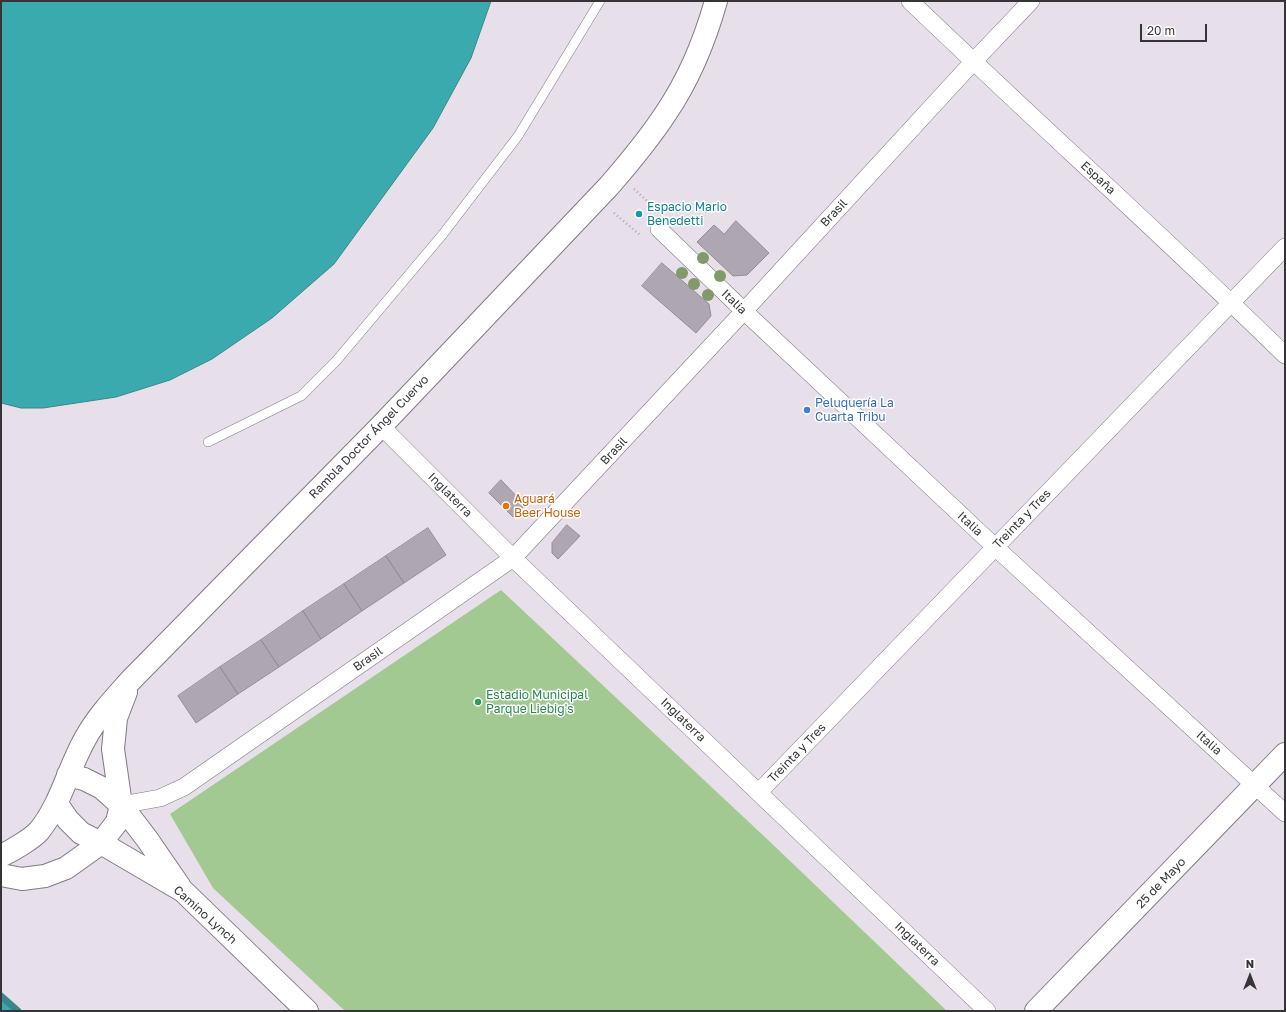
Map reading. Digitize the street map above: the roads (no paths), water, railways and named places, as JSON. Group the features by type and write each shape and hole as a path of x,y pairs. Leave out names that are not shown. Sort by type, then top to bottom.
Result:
{"street":[{"name":"Rambla Doctor Ángel Cuervo","path":"1,856 11,851 38,832 57,804 68,775 85,739 102,712 130,681 381,426 634,158 667,112 684,83 700,48 716,1"},
{"name":"España","path":"910,1 973,62 1232,303 1285,355"},
{"name":"Brasil","path":"122,805 160,798 184,787 513,558 744,312 973,62 1031,1"},
{"name":"Italia","path":"661,222 744,312 995,547 1285,813"},
{"name":"Treinta y Tres","path":"759,792 1285,247"},
{"name":"Inglaterra","path":"381,426 513,558 987,1011"},
{"path":"1,875 22,879 45,876 66,868 101,843 117,822 122,805 113,749 116,718 130,681"},
{"name":"25 de Mayo","path":"1036,1011 1285,754"},
{"path":"68,775 84,779 102,788 122,805 147,838 183,891"},
{"name":"Camino Lynch","path":"57,804 68,820 81,833 183,891 307,1011"}],"lane":[{"path":"208,442 301,396 338,360 443,234 518,136 600,1"}],"water":[{"path":"1,1 491,1 471,58 433,128 334,264 272,318 212,359 170,380 116,397 43,408 21,408 1,403"},
{"path":"1,997 18,1011 1,1011"}],"waterway":[{"path":"1,996 18,1011"}],"place":[{"name":"Espacio Mario Benedetti","path":"639,214"},
{"name":"Peluquería La Cuarta Tribu","path":"807,410"},
{"name":"Aguará Beer House","path":"506,506"},
{"name":"Estadio Municipal Parque Liebig's","path":"478,702"}]}
